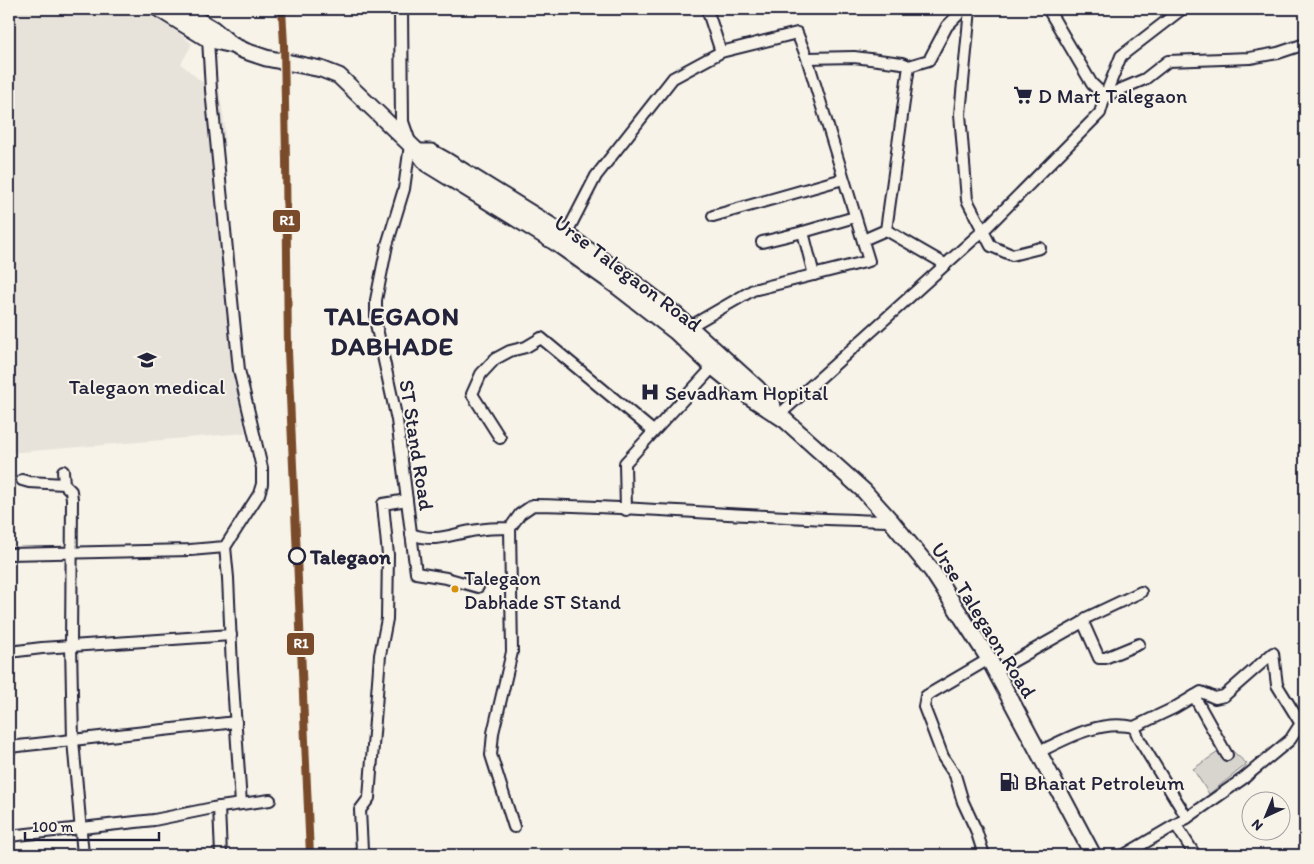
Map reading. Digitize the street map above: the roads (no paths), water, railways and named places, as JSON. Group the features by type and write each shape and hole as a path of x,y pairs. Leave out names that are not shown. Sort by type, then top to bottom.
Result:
{"highway":[{"path":"159,9 208,39 232,45"},
{"path":"179,9 213,29 232,45"},
{"name":"Urse Talegaon Road","path":"232,45 266,58 321,69 339,76 420,150 427,164 563,241 676,332 713,368 750,397 783,417 864,491 932,571 992,665 1093,855"},
{"path":"563,241 628,278 690,327 757,388 783,417"}],"main road":[{"path":"401,9 402,122 420,150"}],"street":[{"path":"707,9 722,52"},
{"path":"807,58 854,57 902,63 909,66 929,60 947,26 964,9"},
{"path":"970,9 960,114 968,200 990,246 1012,255 1040,248"},
{"path":"1048,9 1092,84 1105,96"},
{"path":"783,417 945,264 983,231 1100,113 1121,56 1182,9"},
{"path":"563,241 596,176 673,78 722,52 796,33 807,58 869,261 753,290 690,327"},
{"path":"208,39 211,90 239,370 262,468 262,484 259,494 225,547 241,804"},
{"path":"1105,96 1145,79 1168,61 1250,58 1278,53 1305,44"},
{"path":"886,230 909,66"},
{"name":"ST Stand Road","path":"420,150 404,189 387,245 376,300 376,324 397,420 416,573 446,578 478,587"},
{"path":"713,216 843,179"},
{"path":"762,242 855,216"},
{"path":"862,240 886,230"},
{"path":"886,230 945,264"},
{"path":"803,232 814,275"},
{"path":"500,438 472,394 482,374 495,358 526,347 541,338 653,432"},
{"path":"626,510 625,463 713,368"},
{"path":"63,471 64,484 71,491 72,499 71,646 73,740 83,855"},
{"path":"22,480 64,484"},
{"path":"362,850 360,810 369,798 380,655 387,619 388,555 383,504 407,500"},
{"path":"514,827 492,755 493,733 512,652 510,528 520,514 533,505 891,521"},
{"path":"411,534 421,538 435,539 477,530 510,528"},
{"path":"9,554 190,550 225,547"},
{"path":"984,855 976,830 963,802 955,775 943,757 924,706 926,696 1083,622 1086,618 1141,592"},
{"path":"1083,622 1100,658 1105,658 1139,644"},
{"path":"9,652 231,635"},
{"path":"1039,752 1073,735 1105,726 1122,724 1134,727 1174,708 1201,692 1215,698 1224,696 1273,653 1277,685 1303,720 1290,740 1244,778 1187,818 1124,855"},
{"path":"1194,696 1227,755"},
{"path":"9,748 236,722"},
{"path":"1134,727 1139,739 1187,818"},
{"path":"9,836 154,820 219,807 270,800"},
{"path":"219,807 221,855"},
{"path":"1176,825 1195,855"}],"place":[{"name":"D Mart Talegaon","path":"1023,95"},
{"name":"Talegaon medical","path":"147,360"},
{"name":"Sevadham Hopital","path":"650,392"},
{"name":"Talegaon","path":"297,556"},
{"name":"Talegaon Dabhade ST Stand","path":"455,589"},
{"name":"Bharat Petroleum","path":"1009,782"}],"district":[{"name":"TALEGAON DABHADE","path":"392,331"}]}
